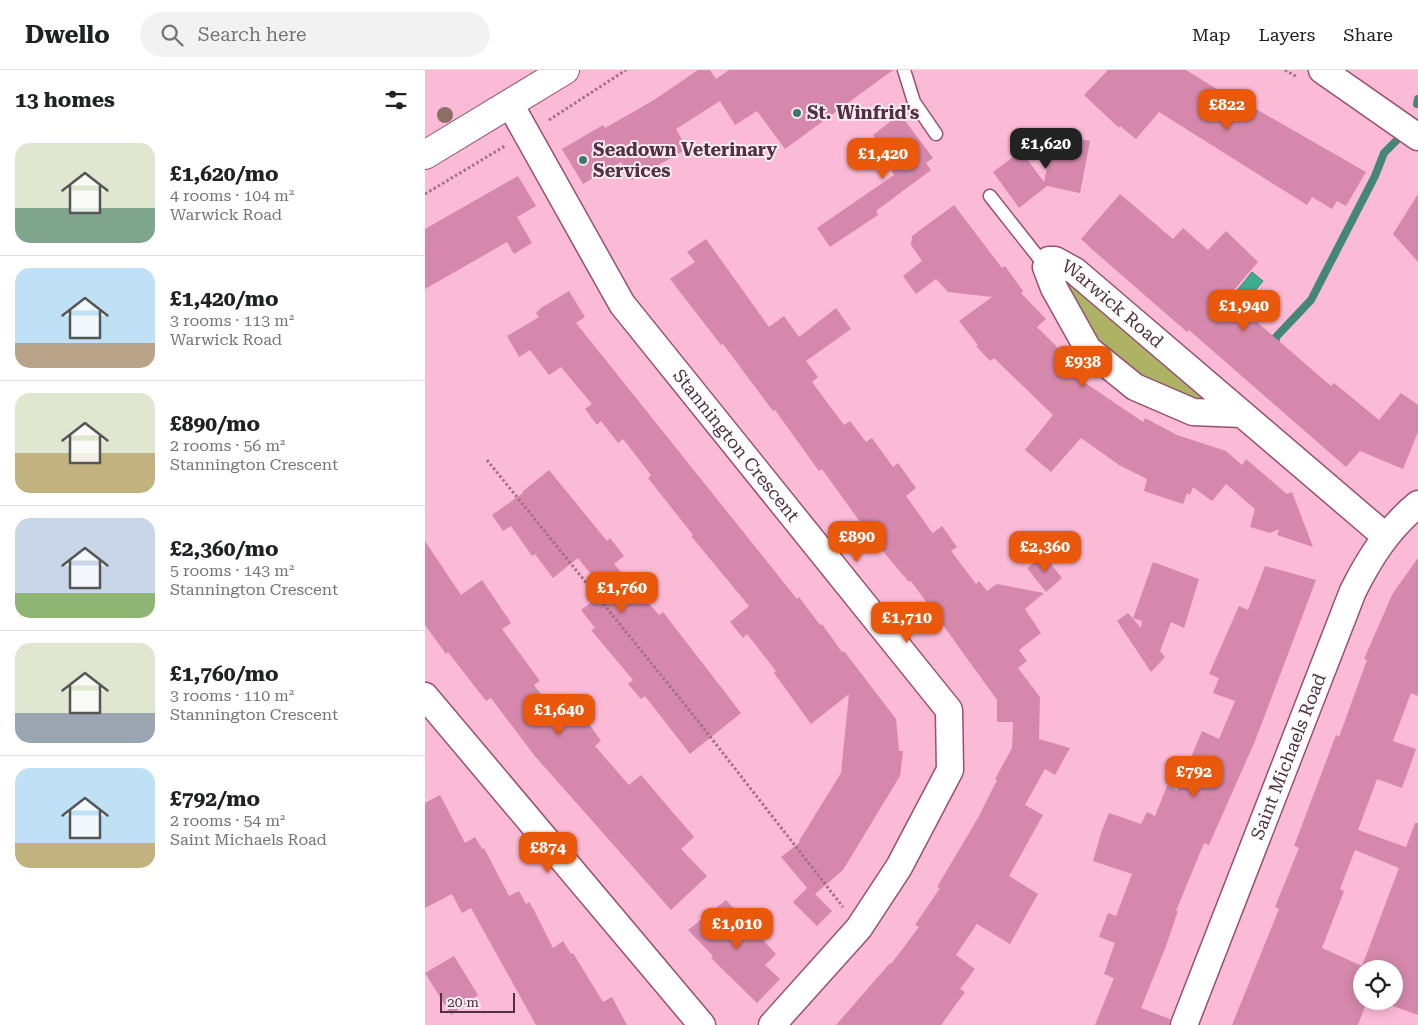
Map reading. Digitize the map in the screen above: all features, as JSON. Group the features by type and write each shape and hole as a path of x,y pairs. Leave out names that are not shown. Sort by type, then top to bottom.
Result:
{"main road":[{"path":"425,155 565,70"}],"street":[{"path":"1322,70 1418,137"},
{"name":"Stannington Crescent","path":"510,104 622,304 949,710 950,770 899,867 859,928 772,1025"},
{"name":"Warwick Road","path":"1242,414 1193,412 1135,387 1088,349 1054,288 1046,267 1049,260 1055,260 1075,271 1385,536"},
{"name":"Saint Michaels Road","path":"1184,1025 1353,591 1376,547 1418,504"},
{"path":"425,696 702,1025"}],"lane":[{"path":"904,70 914,102 936,134"},
{"path":"990,196 1046,267"}],"path":[{"path":"487,460 694,716 859,928"}],"shaded area":[{"path":"1252,272 1263,281 1246,302 1235,293"},
{"path":"1068,282 1205,394 1206,401 1203,405 1158,391 1098,350 1065,287"}],"building":[{"path":"698,70 710,70 716,79 729,70 893,70 785,149 757,111 735,125 720,101 676,129 687,149 632,180 621,162 583,184 562,149 603,125 605,128 654,100"},
{"path":"1108,70 1186,70 1241,104 1242,101 1366,172 1346,206 1337,201 1332,209 1312,197 1307,205 1159,112 1136,139 1120,126 1119,128 1084,95"},
{"path":"900,114 933,158 926,163 931,170 876,211 878,215 830,247 817,228 894,175 891,169 895,166 873,135"},
{"path":"1054,134 1090,141 1080,193 1047,186 1019,208 993,172 1021,151 1044,182"},
{"path":"518,176 536,206 517,217 532,243 514,254 507,242 425,289 425,229"},
{"path":"1120,194 1173,239 1183,228 1208,250 1226,231 1258,262 1228,297 1331,386 1334,383 1379,420 1401,393 1418,405 1418,432 1403,469 1360,451 1346,467 1081,239"},
{"path":"1418,194 1418,262 1393,234"},
{"path":"954,205 1002,268 1005,266 1023,291 1021,293 1046,319 1037,327 1061,351 1058,354 1083,377 1081,380 1143,422 1145,418 1177,435 1226,451 1242,465 1246,459 1287,494 1292,492 1313,547 1277,535 1279,529 1270,533 1250,527 1255,509 1226,484 1212,501 1193,487 1190,495 1187,493 1183,504 1144,491 1147,479 1119,465 1081,438 1051,472 1025,450 1053,415 994,358 990,361 976,346 978,345 959,321 992,297 948,292 936,279 916,294 903,276 922,261 911,245 912,236"},
{"path":"706,239 769,327 784,316 799,337 836,308 851,329 806,361 818,377 812,382 844,425 850,421 866,442 872,438 893,467 898,463 916,488 906,496 933,533 942,526 957,547 951,551 976,584 979,581 987,591 997,584 1044,593 1025,609 1041,633 1019,650 1027,661 1018,668 1040,697 1039,739 1070,748 1055,775 1045,769 1025,805 1043,815 1009,876 1038,894 1010,944 977,924 956,955 975,969 960,989 965,992 941,1025 836,1025 891,964 919,927 915,925 940,888 937,887 978,818 997,780 995,779 1012,748 1013,722 997,722 997,700 911,581 909,582 886,555 822,469 819,471 775,410 773,411 723,344 721,345 670,279 695,262 687,252"},
{"path":"569,291 585,317 576,323 797,599 799,597 842,652 844,651 896,719 899,751 903,751 900,776 843,870 815,894 832,911 817,926 793,902 807,888 781,857 800,842 841,773 849,694 811,724 774,673 776,671 747,634 743,638 730,622 749,606 691,536 693,535 648,478 651,475 623,439 618,443 601,421 597,425 585,409 592,404 561,367 549,375 530,350 519,357 507,336 539,317 536,313 541,308"},
{"path":"549,470 607,541 610,538 624,556 614,564 659,615 663,612 741,713 690,754 645,696 641,699 628,684 633,680 591,630 595,628 581,610 605,592 578,558 553,578 535,554 532,556 511,526 503,531 492,515 523,493"},
{"path":"425,541 461,595 482,580 511,623 502,629 540,681 534,685 565,725 581,712 601,741 595,746 629,785 641,775 694,837 681,849 707,876 671,910 534,755 491,698 486,701 448,652 446,654 425,625"},
{"path":"1044,555 1062,578 1046,592 1027,568"},
{"path":"1418,558 1418,696 1411,693 1393,741 1416,749 1402,788 1377,779 1358,830 1406,847 1415,823 1418,823 1418,1015 1403,1010 1403,960 1364,960 1399,868 1355,850 1340,889 1344,891 1322,948 1353,962 1353,1010 1364,1010 1358,1025 1232,1025 1279,909 1275,907 1299,848 1294,846 1336,735 1339,737 1367,660 1364,659 1393,593"},
{"path":"1153,562 1199,579 1184,628 1171,622 1160,651 1165,657 1151,672 1117,621 1128,613 1141,628 1142,621 1133,618"},
{"path":"1265,566 1316,580 1255,741 1209,845 1204,843 1176,911 1178,911 1166,946 1141,1008 1170,1019 1169,1025 1095,1025 1114,978 1104,974 1115,943 1099,937 1108,913 1116,916 1132,874 1093,861 1102,830 1109,813 1141,824 1147,812 1155,816 1167,786 1177,791 1202,731 1219,739 1235,701 1213,693 1219,678 1209,674 1239,606 1248,610"},
{"path":"440,795 465,843 475,837 482,849 484,848 509,896 519,891 526,904 529,902 535,912 553,948 563,941 571,954 573,953 603,1002 612,997 627,1025 536,1025 471,908 462,913 452,894 425,908 425,803"},
{"path":"726,900 776,954 765,965 780,979 757,1003 711,958 713,956 688,930"},
{"path":"454,956 478,995 451,1015 425,973"}],"waterway":[{"path":"1417,104 1418,99"},
{"path":"1275,348 1276,337 1311,300 1375,176 1384,153 1397,140"}],"place":[{"name":"St. Winfrid's","path":"797,113"},
{"name":"Seadown Veterinary Services","path":"583,160"}]}
